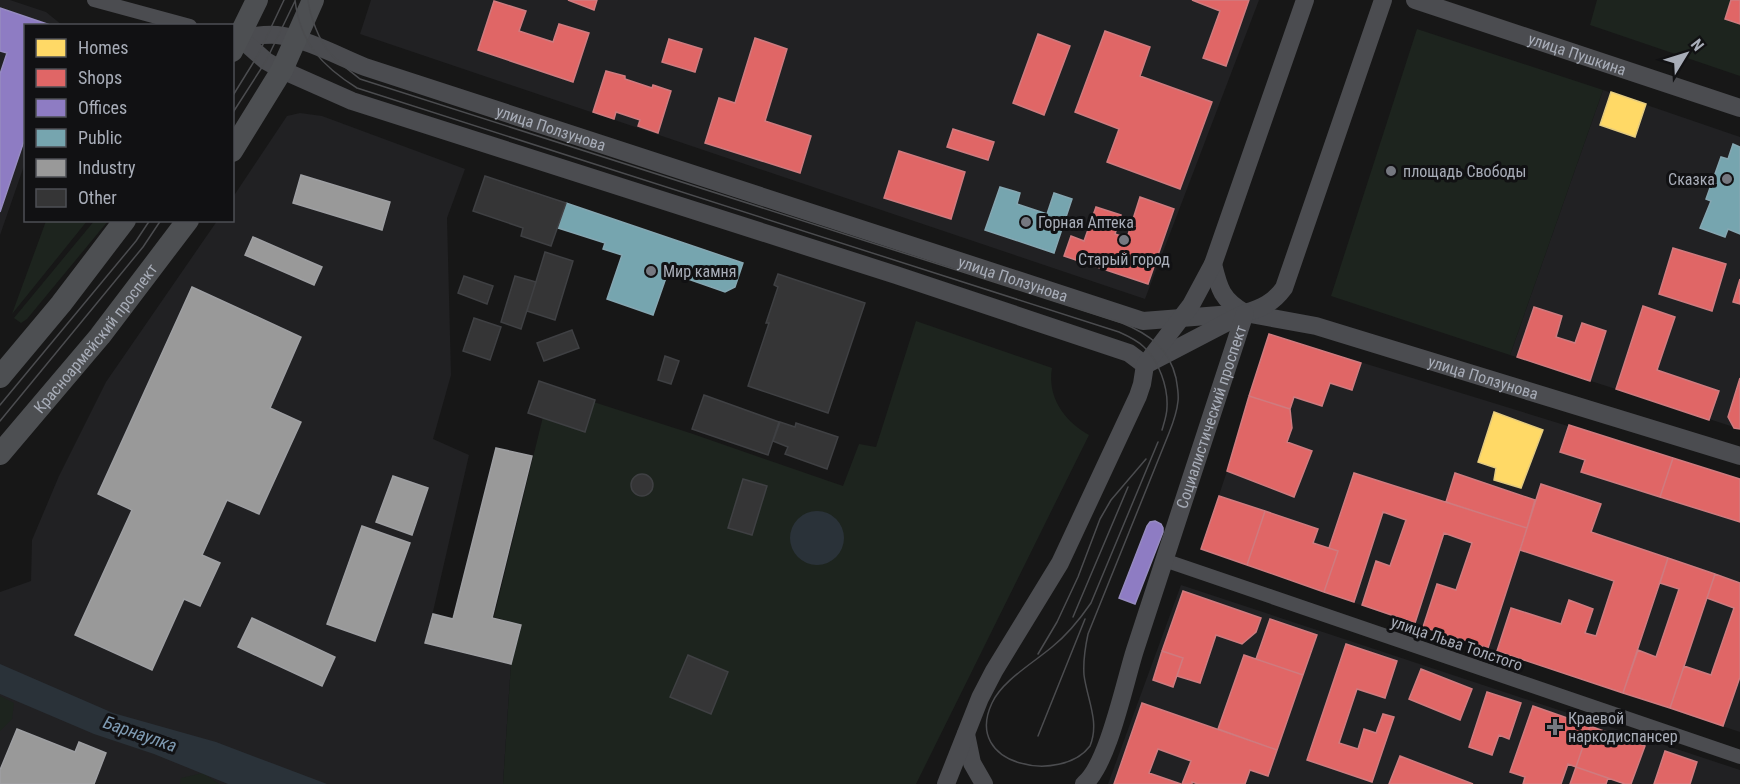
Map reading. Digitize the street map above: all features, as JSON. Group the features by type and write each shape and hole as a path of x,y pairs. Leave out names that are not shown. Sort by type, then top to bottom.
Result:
{"main road":[{"path":"235,42 257,0"},
{"path":"234,148 282,70 314,0"},
{"path":"0,376 61,304 123,222"},
{"name":"Красноармейский проспект","path":"0,454 100,336 186,222"}],"street":[{"path":"94,0 183,24"},
{"path":"946,784 980,698 1060,563 1142,384 1145,365 1191,305 1213,264 1305,0"},
{"name":"Социалистический проспект","path":"1084,784 1090,779 1104,752 1245,313 1262,308 1284,288 1383,0"},
{"name":"улица Пушкина","path":"1415,0 1740,108"},
{"name":"улица Ползунова","path":"235,42 268,35 279,35 297,40 376,70 1143,321 1245,313 1316,326 1740,456"},
{"name":"улица Ползунова","path":"235,42 282,70 352,101 896,275 1129,353 1145,365"},
{"path":"1213,264 1224,297 1245,313"},
{"path":"1145,365 1245,313"},
{"name":"улица Льва Толстого","path":"1164,560 1740,757"},
{"path":"966,734 972,763 984,784"}],"shaded area":[{"path":"0,0 10,0 46,12 61,24 24,24 24,166 0,235"},
{"path":"371,0 1259,0 1145,299 360,34"},
{"path":"1597,0 1731,0 1725,19 1740,24 1740,76 1590,25"},
{"path":"1417,29 1603,90 1510,355 1331,296"},
{"path":"1603,90 1740,137 1740,429 1510,355"},
{"path":"300,113 322,116 465,169 447,218 451,375 433,439 469,455 426,642 511,664 503,784 0,784 0,592 31,581 32,540 59,476 106,382 216,222 234,222 234,196 287,116"},
{"path":"46,222 86,222 12,314"},
{"path":"93,222 107,222 27,319 21,323 14,318"},
{"path":"916,321 1052,368 1052,389 1059,407 1072,423 1089,435 916,784 503,784 511,664 522,625 494,617 550,388 843,486 859,444 876,447"},
{"path":"1269,334 1740,479 1740,732 1423,627 1201,549"},
{"path":"1181,585 1740,770 1740,784 1108,784"},
{"path":"0,696 14,703 12,719 0,731"},
{"path":"203,773 219,784 180,784 181,778"}],"water":[{"path":"817,511 827,513 836,519 842,528 844,538 842,548 836,557 827,563 817,565 807,563 798,557 792,548 790,538 792,528 798,519 807,513"},
{"name":"Барнаулка","path":"0,664 113,713 216,742 327,784 228,784 154,754 94,734 0,694"}],"building: Homes":[{"path":"1611,92 1646,104 1635,137 1600,125"},
{"path":"1494,412 1543,430 1521,488 1494,480 1496,468 1478,462"}],"building: Shops":[{"path":"568,0 597,0 594,10"},
{"path":"1192,0 1249,0 1226,66 1203,58 1220,11"},
{"path":"1731,0 1740,0 1740,24 1725,19"},
{"path":"494,1 526,11 519,31 553,42 559,24 589,33 573,82 478,50"},
{"path":"1105,31 1150,47 1140,76 1212,102 1180,189 1107,162 1119,129 1075,112"},
{"path":"1038,34 1070,46 1044,115 1013,103"},
{"path":"755,38 787,49 765,121 811,136 800,173 705,143 719,98 735,103"},
{"path":"669,39 702,49 695,72 662,62"},
{"path":"606,71 625,76 625,79 652,88 653,85 671,91 658,133 638,126 640,120 616,112 614,119 593,112"},
{"path":"953,129 994,142 988,160 947,147"},
{"path":"899,151 965,172 951,219 884,198"},
{"name":"Старый город","path":"1140,197 1174,209 1148,284 1064,256 1071,236 1084,241 1096,207 1121,215 1115,234 1127,238"},
{"path":"1673,248 1726,264 1712,311 1659,294"},
{"path":"1740,279 1740,304 1733,302"},
{"path":"1643,306 1675,317 1657,370 1719,391 1709,420 1616,389"},
{"path":"1534,307 1562,316 1556,337 1575,343 1582,323 1606,331 1590,381 1517,357"},
{"path":"1269,334 1361,363 1352,390 1330,383 1322,406 1294,397 1290,409 1249,396"},
{"path":"1740,378 1740,429 1734,428 1728,417"},
{"path":"1249,396 1290,409 1292,428 1287,442 1312,451 1294,497 1227,471"},
{"path":"1569,425 1673,458 1660,497 1581,472 1585,460 1560,452"},
{"path":"1673,458 1740,479 1740,522 1660,497"},
{"path":"1354,473 1527,528 1488,648 1423,627 1437,584 1456,590 1472,543 1444,533 1415,623 1362,605 1376,561 1390,566 1406,520 1383,512 1354,602 1324,592 1338,551 1329,548"},
{"path":"1455,473 1535,500 1527,528 1446,502"},
{"path":"1541,484 1601,504 1591,532 1668,558 1623,693 1497,651 1511,608 1561,624 1569,600 1593,609 1585,633 1596,636 1614,581 1520,550"},
{"path":"1219,496 1265,511 1247,565 1201,549"},
{"path":"1265,511 1318,529 1313,543 1338,551 1324,592 1247,565"},
{"path":"1668,558 1715,574 1670,708 1623,693 1638,650 1656,657 1679,589 1660,583"},
{"path":"1715,574 1740,583 1740,677 1723,726 1670,708 1684,666 1711,675 1734,608 1707,598"},
{"path":"1183,591 1261,618 1256,632 1242,644 1216,635 1200,683 1177,676 1183,658 1162,651"},
{"path":"1270,619 1317,635 1303,675 1256,659"},
{"path":"1346,644 1397,661 1385,698 1357,689 1339,743 1358,749 1364,729 1376,733 1383,714 1394,717 1372,782 1307,760"},
{"path":"1162,651 1183,658 1173,687 1153,680"},
{"path":"1244,655 1303,675 1277,750 1218,729"},
{"path":"1421,669 1472,689 1460,720 1409,699"},
{"path":"1487,692 1521,703 1509,739 1499,735 1492,755 1469,747"},
{"path":"1142,703 1277,750 1268,776 1250,770 1245,784 1192,782 1192,784 1182,784 1191,761 1158,749 1149,773 1181,784 1114,784"},
{"path":"1533,706 1590,726 1576,767 1568,764 1561,784 1523,784 1525,777 1510,772"},
{"path":"1590,726 1645,746 1631,784 1576,767"},
{"path":"1665,751 1697,762 1690,784 1654,784"},
{"path":"1400,756 1473,784 1389,784"},
{"path":"1576,767 1608,778 1606,784 1570,784"}],"building: Offices":[{"path":"0,8 47,24 24,24 24,141 0,212 0,74 7,53 0,51"},
{"path":"1155,521 1161,524 1163,532 1135,604 1119,598 1147,526 1150,522"}],"building: Public":[{"name":"Сказка","path":"1733,144 1740,147 1740,234 1728,229 1725,237 1700,228 1711,201 1706,199 1721,157 1728,159"},
{"name":"Горная Аптека","path":"1000,187 1020,193 1017,204 1047,214 1054,193 1072,199 1054,253 985,230"},
{"path":"566,203 743,263 735,287 725,292 668,272 653,315 607,299 622,255 603,249 605,243 558,228"}],"building: Industry":[{"path":"301,175 390,202 382,230 293,203"},
{"path":"253,237 322,267 314,285 245,255"},
{"path":"192,287 301,337 270,408 301,422 259,514 227,500 202,555 220,563 200,606 184,599 152,670 75,635 132,510 98,494"},
{"path":"496,448 532,456 492,618 521,625 511,664 425,643 433,614 453,619"},
{"path":"393,476 428,488 412,535 376,522"},
{"path":"362,526 410,543 375,641 327,624"},
{"path":"252,618 335,657 322,686 238,647"},
{"path":"17,729 75,752 79,742 106,753 94,784 0,784 0,770"}],"building: Other":[{"path":"485,176 566,203 551,246 521,236 523,228 473,211"},
{"path":"545,252 573,261 555,320 527,311"},
{"path":"778,274 865,303 828,413 748,386 769,323 766,323 778,287 774,285"},
{"path":"464,276 493,286 487,304 458,293"},
{"path":"515,276 536,282 521,329 501,322"},
{"path":"474,318 501,327 490,360 463,351"},
{"path":"572,330 579,348 544,361 537,343"},
{"path":"665,356 679,361 671,384 658,380"},
{"path":"539,381 595,400 585,432 528,413"},
{"path":"704,395 779,422 768,455 692,429"},
{"path":"780,422 795,427 796,423 838,437 827,469 785,454 788,447 773,441"},
{"path":"638,474 646,474 653,481 653,489 646,496 638,496 631,489 631,481"},
{"path":"743,479 767,486 752,535 728,528"},
{"path":"688,655 728,672 711,714 670,697"}],"tram line":[{"path":"234,94 258,55 284,0"},
{"path":"295,0 302,29 315,52 333,71 357,88 1119,332 1141,345 1154,359 1162,375 1167,407 1162,430"},
{"path":"308,0 322,42 337,60 360,79 1122,323 1149,337 1163,350 1173,367 1176,378 1178,398 1175,417 1088,634 1084,670 1094,728 1090,746 1077,758 1059,764 1039,766 1019,763 1002,755 991,742 986,725 992,703 1010,680 1063,637 1091,603 1158,442"},
{"path":"234,111 266,61 295,1"},
{"path":"0,405 136,241 149,222"},
{"path":"0,421 143,247 160,222"},
{"path":"1038,654 1057,622 1078,577 1100,519 1111,500 1146,459"},
{"path":"1073,617 1128,487"},
{"path":"1038,736 1085,619"}],"place":[{"name":"площадь Свободы","path":"1391,171"},
{"name":"Сказка","path":"1727,179"},
{"name":"Горная Аптека","path":"1026,222"},
{"name":"Старый город","path":"1124,240"},
{"name":"Мир камня","path":"651,271"},
{"name":"Краевой наркодиспансер","path":"1555,727"}]}
